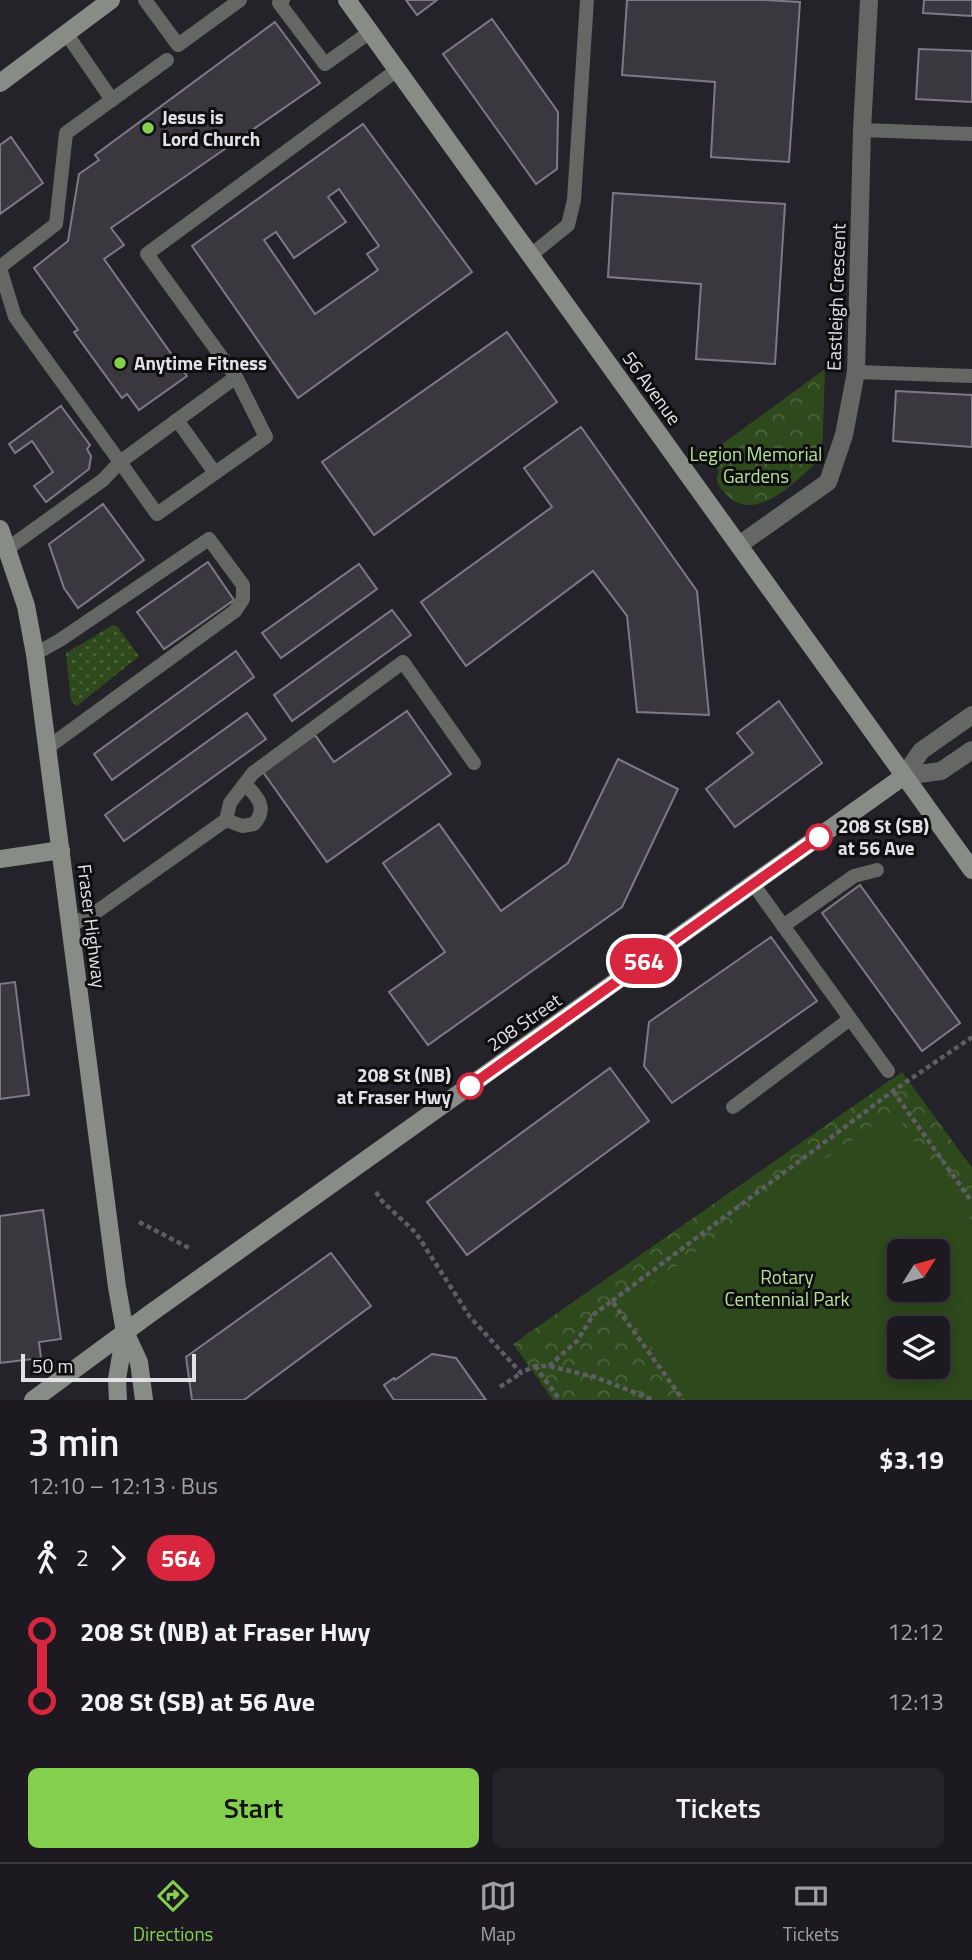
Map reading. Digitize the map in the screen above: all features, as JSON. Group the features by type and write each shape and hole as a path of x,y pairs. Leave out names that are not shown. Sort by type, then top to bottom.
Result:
{"main road":[{"path":"0,83 111,0"},
{"name":"56 Avenue","path":"347,0 972,870"},
{"name":"Fraser Highway","path":"0,529 26,606 35,654 117,1287 125,1332 139,1363 144,1400"},
{"name":"208 Street","path":"38,1396 904,776"},
{"path":"0,859 61,850"},
{"name":"Fraser Highway","path":"118,1400 117,1379 125,1332"},
{"path":"38,1396 61,1400"}],"street":[{"name":"Eastleigh Crescent","path":"739,545 828,482 844,435 856,372 862,130 869,0"},
{"name":"208 Street","path":"904,776 921,751 972,715"},
{"name":"208 Street","path":"904,776 941,771 972,750"}],"lane":[{"path":"145,0 178,45 240,0"},
{"path":"531,255 568,225 574,200 587,0"},
{"path":"277,1 324,64 370,32"},
{"path":"66,33 112,100"},
{"path":"167,60 66,133 56,224 0,267 15,317 157,514 266,437 236,377 147,254 397,70"},
{"path":"862,130 972,135"},
{"path":"856,372 972,376"},
{"path":"7,549 103,480 120,463 236,377"},
{"path":"177,420 215,473"},
{"path":"35,654 60,640 209,539 243,585 243,599 235,611 47,748"},
{"path":"70,926 99,910 226,820 230,803 253,774 403,662 474,763"},
{"path":"226,820 242,827 254,824 260,817 261,807 254,793 245,785"},
{"path":"783,926 854,876 877,870"},
{"path":"753,884 888,1070"},
{"path":"733,1107 850,1019"}],"path":[{"path":"549,1366 577,1341 594,1314 612,1300 894,1091 972,1037"},
{"path":"894,1091 972,1202"},
{"path":"376,1192 416,1233 470,1317 522,1373"},
{"path":"139,1222 191,1249"},
{"path":"612,1300 683,1400"},
{"path":"535,1366 560,1400"},
{"path":"500,1387 535,1366 549,1366 595,1377 654,1400"}],"green space":[{"name":"Legion Memorial Gardens","path":"825,369 822,457 776,496 750,505 737,502 720,487 718,470 707,455"},
{"path":"113,625 117,626 138,657 77,706 71,701 66,653"},
{"name":"Rotary Centennial Park","path":"902,1072 972,1168 972,1400 553,1400 513,1344"},
{"name":"Rotary Centennial Park","path":"893,1111 972,1223 972,1400 690,1400 621,1305"}],"building":[{"path":"406,0 437,0 417,15"},
{"path":"627,0 800,2 789,162 711,157 715,82 622,75"},
{"path":"924,0 972,0 972,16 923,13"},
{"path":"492,19 558,112 557,169 536,184 443,54"},
{"path":"275,22 320,83 111,228 124,245 104,259 187,376 139,410 127,394 122,398 74,332 78,330 34,268 68,241 79,174 99,160 95,155"},
{"path":"919,49 972,51 972,102 916,99"},
{"path":"363,124 472,272 298,398 192,246","holes":["339,189 379,246 367,254 378,270 315,314 264,240 276,232 294,258 346,222 328,197"]},
{"path":"11,137 43,183 0,214 0,145"},
{"path":"613,193 785,204 775,364 696,359 701,284 608,277"},
{"path":"507,332 557,402 374,535 322,462"},
{"path":"896,391 972,395 972,447 893,441"},
{"path":"61,406 90,445 87,449 91,456 89,469 46,502 34,486 53,472 32,441 15,453 9,444"},
{"path":"581,427 697,591 709,715 637,712 627,616 593,571 466,666 421,602 552,507 524,468"},
{"path":"103,504 144,560 78,608 64,588 49,544"},
{"path":"208,562 234,600 164,649 137,612"},
{"path":"359,564 377,589 281,658 262,633"},
{"path":"392,610 411,635 292,721 274,695"},
{"path":"236,651 254,677 112,780 94,754"},
{"path":"779,701 822,763 735,827 706,789 753,753 737,733"},
{"path":"407,711 451,774 327,862 263,772 315,735 334,762"},
{"path":"247,713 266,739 124,841 105,815"},
{"path":"618,759 678,789 622,907 428,1045 389,992 445,952 383,863 439,824 501,911 568,863"},
{"path":"860,885 960,1023 922,1051 822,913"},
{"path":"771,937 817,1001 672,1103 644,1066 649,1022"},
{"path":"15,982 29,1095 0,1099 0,984"},
{"path":"610,1068 649,1121 467,1255 427,1202"},
{"path":"43,1210 61,1339 39,1342 41,1358 0,1363 0,1216"},
{"path":"331,1253 371,1306 244,1400 192,1400 186,1357"},
{"path":"432,1354 456,1358 486,1400 394,1400 384,1385"}],"bus line":[{"name":"564","path":"470,1086 819,837"}],"place":[{"name":"Jesus is Lord Church","path":"148,128"},
{"name":"Anytime Fitness","path":"120,363"},
{"name":"208 St (SB) at 56 Ave","path":"819,837"},
{"name":"208 St (NB) at Fraser Hwy","path":"470,1086"}]}
